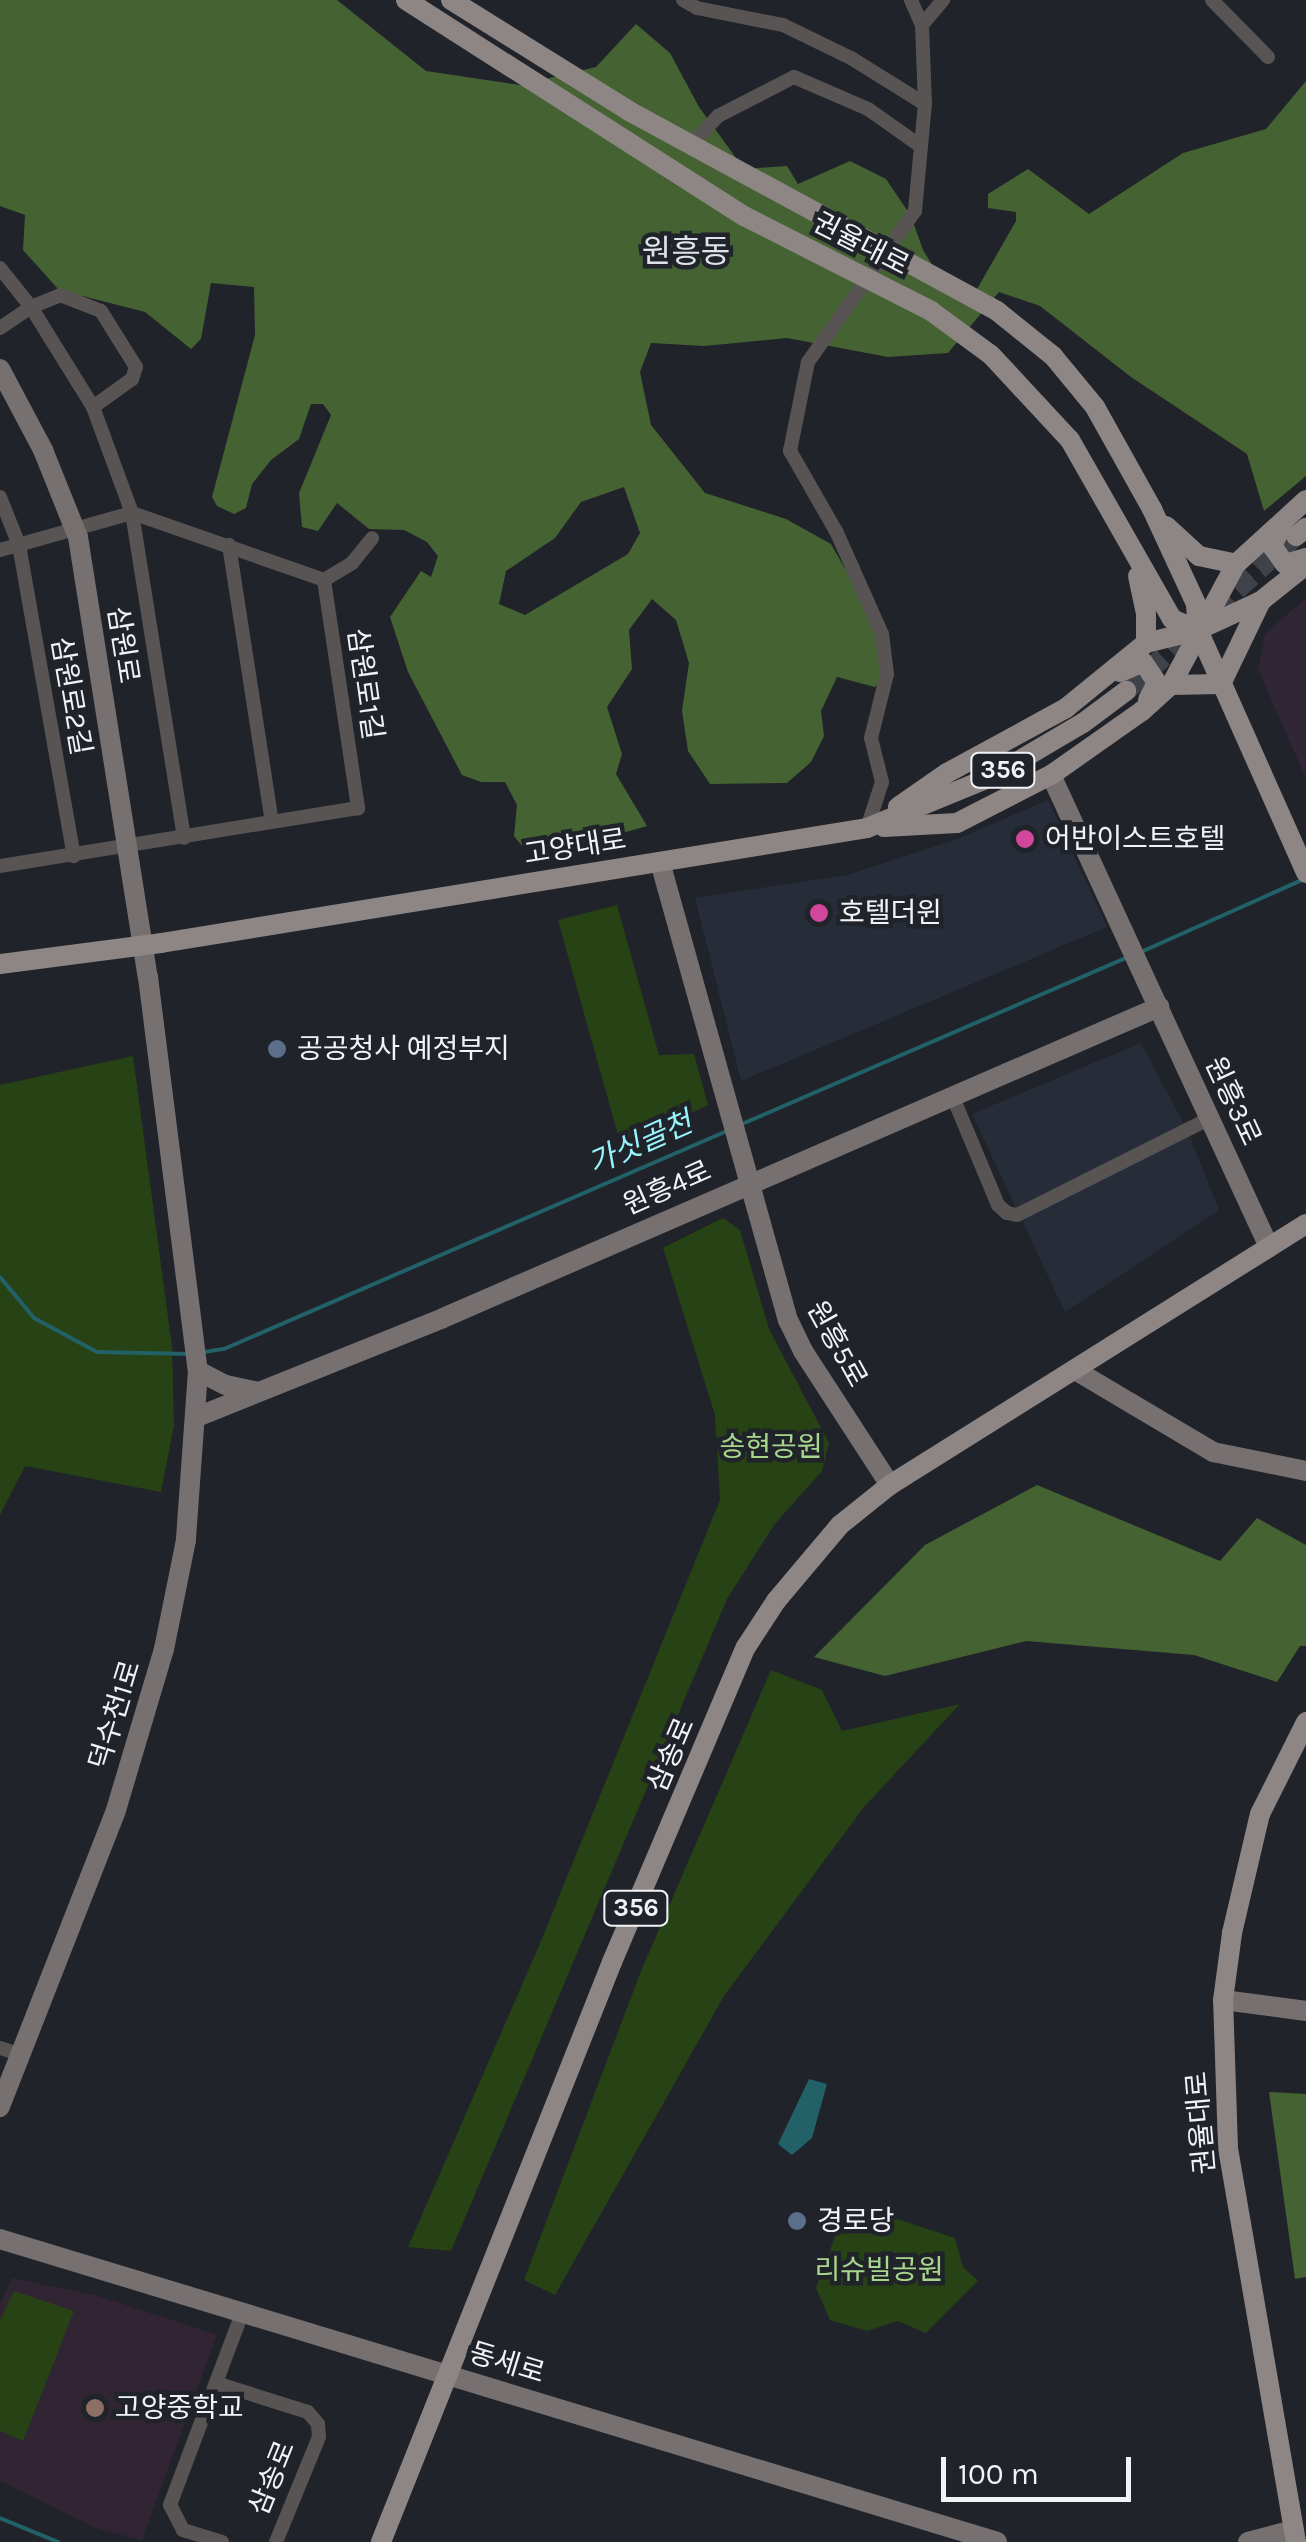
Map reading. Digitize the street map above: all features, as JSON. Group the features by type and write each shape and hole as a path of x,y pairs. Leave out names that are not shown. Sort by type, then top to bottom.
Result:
{"main road":[{"name":"권율대로","path":"406,0 744,216 932,312 990,354 1036,398 1070,440 1124,528 1172,619 1198,630"},
{"name":"권율대로","path":"451,0 691,145 891,250 997,312 1053,356 1094,407 1152,509 1196,604 1198,630 1303,866"},
{"path":"867,828 957,823 1050,775 1142,711 1171,685 1236,564 1306,500"},
{"path":"1152,509 1199,556 1236,564"},
{"path":"1288,515 1272,546 1285,564 1306,561"},
{"path":"1124,528 1144,594 1146,642 1198,630 1261,600 1306,561"},
{"path":"1171,685 1221,684 1261,600"},
{"name":"고양대로","path":"0,964 142,945 867,828 992,776 1083,723 1118,683 1146,642"},
{"path":"1118,683 1143,662 1158,684 1142,711"},
{"name":"삼송로","path":"380,2542 612,1962 746,1647 809,1559 840,1525 890,1484 1306,1224"},
{"name":"권율대로","path":"1298,2532 1228,2148 1222,2000 1240,1895 1260,1814 1306,1722"}],"street":[{"path":"683,0 697,8 783,24 851,58 925,104"},
{"path":"867,828 882,782 871,738 887,674 882,634 837,533 790,451 808,362 915,211 925,104 922,25 911,0"},
{"path":"922,25 943,0"},
{"path":"1212,0 1268,57"},
{"path":"691,145 718,116 794,77 868,109 919,145"},
{"path":"0,268 30,307 93,407 132,512 184,838"},
{"path":"0,328 30,307 60,296 100,312 136,368 132,380 93,407"},
{"name":"삼원로","path":"0,369 42,450 76,529 142,945"},
{"name":"삼원로2길","path":"0,497 20,545 74,856"},
{"path":"0,550 132,512 324,580 352,563 372,538"},
{"path":"230,545 272,822"},
{"name":"삼원로1길","path":"127,848 358,808 324,580"},
{"name":"원흥3로","path":"1050,775 1270,1246"},
{"path":"0,866 127,848"},
{"name":"원흥5로","path":"660,862 788,1320 890,1484"},
{"name":"덕수천1로","path":"0,2108 115,1813 160,1662 186,1540 203,1375 142,945"},
{"name":"원흥4로","path":"196,1416 443,1318 1159,1007"},
{"path":"952,1094 998,1204 1007,1213 1017,1215 1210,1118"},
{"path":"1075,1370 1213,1452 1306,1471"},
{"path":"203,1375 257,1392"},
{"path":"1222,2000 1306,2011"},
{"path":"0,2048 22,2056"},
{"name":"동세로","path":"0,2239 997,2542"},
{"name":"삼송로","path":"222,2542 184,2530 170,2505 219,2384 242,2311"},
{"name":"삼송로","path":"219,2384 308,2412 318,2424 319,2437 276,2542"},
{"path":"1248,2542 1298,2532"}],"shaded area":[{"path":"1306,598 1306,779 1258,669 1265,634"},
{"path":"1048,800 1107,927 741,1081 695,898 847,875 958,839"},
{"path":"1141,1043 1188,1132 1219,1210 1065,1312 972,1114"},
{"name":"고양중학교","path":"12,2278 95,2295 217,2335 142,2540 98,2529 0,2481 0,2304"}],"green space":[{"path":"0,0 337,0 426,71 520,85 596,67 636,24 670,53 699,107 744,169 787,166 798,184 850,161 886,179 911,216 923,250 945,285 977,289 1016,221 1016,212 988,208 988,194 1028,169 1089,214 1183,153 1266,129 1306,81 1306,476 1264,511 1247,454 1131,377 1040,306 999,292 948,353 888,357 787,338 704,346 651,343 640,372 651,425 705,493 786,519 831,544 882,634 887,674 875,687 837,677 821,711 824,736 811,762 787,783 710,784 688,751 682,711 689,663 676,620 652,599 629,630 632,669 607,707 622,754 616,774 647,826 594,841 522,846 514,836 517,805 505,782 481,782 462,775 408,672 390,617 421,571 431,577 438,556 427,542 404,530 369,529 337,503 318,531 302,527 299,493 331,415 323,404 311,404 299,439 271,460 252,484 246,508 234,514 217,506 212,497 255,335 254,287 211,283 201,339 191,349 145,312 59,290 23,250 25,215 0,206","holes":["624,487 640,533 628,554 525,615 499,604 506,571 555,538 581,502"]},
{"path":"617,905 659,1055 694,1054 708,1105 621,1146 558,920"},
{"path":"133,1056 172,1347 174,1425 161,1492 25,1466 0,1515 0,1085"},
{"name":"송현공원","path":"723,1218 740,1230 769,1329 829,1443 822,1471 774,1525 727,1599 451,2251 408,2247 541,1941 720,1500 715,1415 663,1248"},
{"path":"1037,1485 1220,1561 1257,1518 1306,1545 1306,1646 1300,1646 1277,1682 1194,1655 1026,1641 885,1676 814,1657 925,1545"},
{"path":"771,1670 822,1690 842,1731 960,1704 864,1807 724,1996 555,2295 524,2280 641,1971"},
{"path":"1269,2092 1306,2094 1306,2277 1295,2279"},
{"name":"리슈빌공원","path":"876,2212 955,2238 963,2267 978,2281 926,2333 898,2321 867,2331 830,2320 816,2288 840,2223"},
{"path":"14,2291 74,2311 23,2441 0,2431 0,2320"}],"water":[{"path":"809,2079 827,2084 812,2138 792,2155 778,2144"}],"waterway":[{"name":"가싯골천","path":"1141,952 1302,880"},
{"name":"가싯골천","path":"742,1124 1128,957"},
{"name":"가싯골천","path":"204,1352 224,1349 729,1130"},
{"name":"가싯골천","path":"0,1277 34,1318 97,1352 190,1354"},
{"path":"0,2518 58,2542"}],"tunnel":[{"path":"1126,691 1296,536"}],"place":[{"name":"어반이스트호텔","path":"1025,839"},
{"name":"호텔더윈","path":"819,913"},
{"name":"공공청사 예정부지","path":"277,1049"},
{"name":"경로당","path":"797,2221"},
{"name":"고양중학교","path":"95,2408"}],"district":[{"name":"원흥동","path":"686,252"}]}
